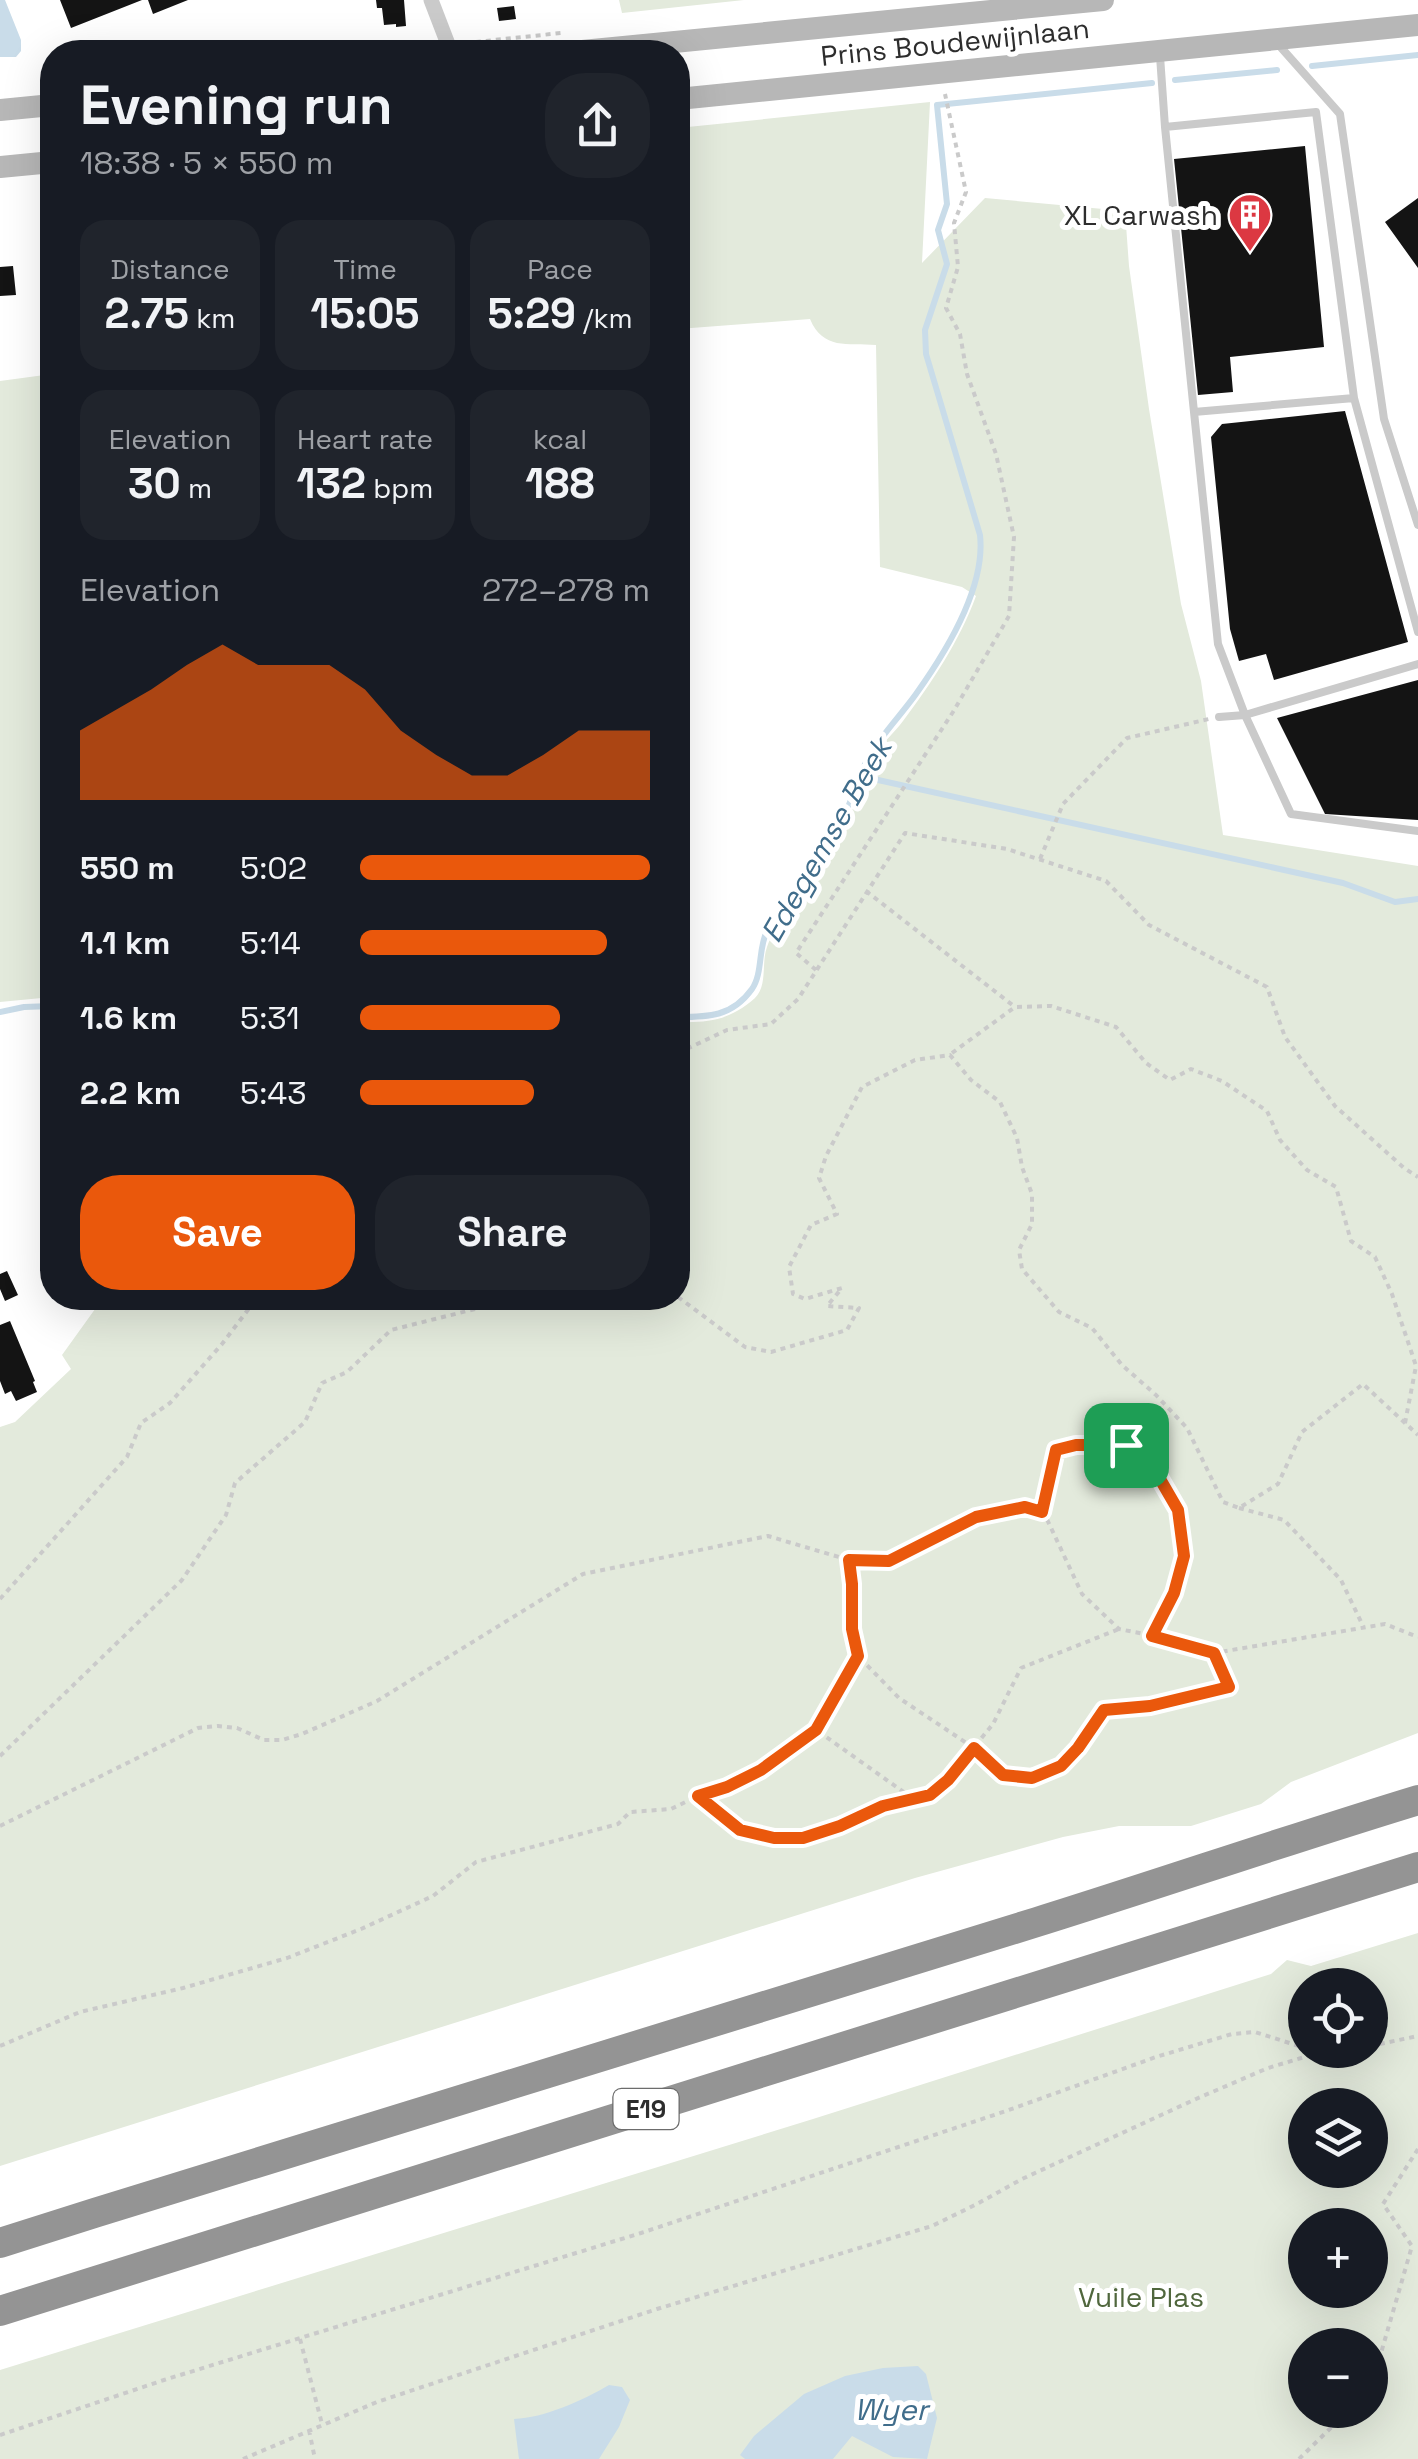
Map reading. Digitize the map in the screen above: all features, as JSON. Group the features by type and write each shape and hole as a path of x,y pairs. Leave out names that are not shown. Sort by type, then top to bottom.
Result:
{"highway":[{"name":"E19","path":"0,2242 1418,1800"},
{"name":"E19","path":"0,2311 1418,1868"}],"main road":[{"name":"Prins Boudewijnlaan","path":"690,40 1103,0"},
{"name":"Prins Boudewijnlaan","path":"690,98 1418,25"},
{"path":"0,110 40,106"},
{"path":"0,167 40,163"}],"street":[{"path":"431,0 447,40"}],"lane":[{"path":"1274,40 1340,114 1384,418 1418,525"},
{"path":"1159,51 1218,644 1245,714 1292,814 1418,831"},
{"path":"1166,126 1316,112 1354,398 1418,632"},
{"path":"1194,412 1354,398"},
{"path":"1219,717 1245,714 1418,664"}],"path":[{"path":"816,970 796,954 953,712 1009,616 1014,537 996,454 967,374 960,334 946,308 958,267 954,223 966,192 946,96"},
{"path":"1040,860 1063,804 1127,738 1219,717"},
{"path":"690,1047 727,1030 771,1024 798,999 906,833 1007,849 1106,881 1149,925 1267,987 1285,1037 1335,1106 1418,1177"},
{"path":"866,891 1015,1007"},
{"path":"690,1307 746,1348 771,1352 847,1330 859,1308 827,1306 842,1288 805,1299 792,1294 789,1267 811,1225 837,1214 819,1178 826,1156 862,1087 915,1060 950,1055 1015,1007 1051,1006 1116,1027 1146,1063 1170,1080 1191,1069 1222,1081 1267,1111 1280,1140 1307,1170 1336,1186 1351,1241 1374,1257 1392,1294 1416,1366 1405,1423"},
{"path":"950,1055 971,1080 1000,1102 1017,1138 1032,1194 1032,1224 1019,1250 1022,1269 1059,1312 1092,1328 1122,1364 1188,1428 1223,1502 1284,1520 1341,1580 1364,1628"},
{"path":"0,1598 127,1457 141,1423 170,1403 248,1310"},
{"path":"0,1756 182,1580 226,1516 236,1483 305,1422 322,1382 347,1372 390,1330 471,1310"},
{"path":"1239,1508 1278,1484 1302,1432 1363,1384 1418,1435"},
{"path":"1152,1636 1174,1593 1184,1556 1178,1510 1149,1460 1126,1445 1076,1445 1056,1450 1042,1512 1082,1594 1119,1629 1214,1653 1386,1624 1418,1637"},
{"path":"0,1826 198,1728 237,1728 264,1740 282,1740 377,1702 583,1574 768,1536 849,1560 889,1561 976,1517 1025,1507 1042,1512"},
{"path":"849,1560 852,1629 858,1656 899,1698 974,1748 1003,1775 1032,1778 1061,1766 1104,1710 1150,1706 1229,1687 1214,1653"},
{"path":"698,1796 740,1830 774,1838 803,1838 883,1806 930,1795 948,1780 993,1724 1020,1668 1119,1629"},
{"path":"0,2046 80,2012 287,1958 434,1896 476,1862 618,1824 630,1812 671,1809 727,1787 761,1770 816,1730 858,1656"},
{"path":"816,1730 912,1798"},
{"path":"0,2436 164,2380 896,2149 1156,2057 1232,2034 1255,2032 1288,2043"},
{"path":"1388,2042 1418,2036"},
{"path":"243,2459 377,2402 657,2309 932,2226 1022,2179 1196,2098 1288,2062"},
{"path":"1388,2329 1412,2246 1383,2204 1418,2149"},
{"path":"300,2339 322,2424"},
{"path":"1299,2459 1331,2428"},
{"path":"309,2430 315,2459"}],"green space":[{"path":"619,0 744,0 622,13"},
{"path":"930,102 922,263 985,198 1125,211 1149,409 1181,604 1201,681 1223,835 1418,866 1418,1733 1291,1782 1261,1804 1191,1826 1119,1826 1063,1837 915,1878 0,2166 0,1427 15,1422 71,1369 62,1355 94,1310 690,1310 690,1022 728,1016 759,993 771,938 838,845 869,765 934,677 976,596 962,587 880,567 876,345 829,340 815,329 810,319 690,328 690,127"},
{"path":"40,376 40,998 0,1002 0,381"},
{"name":"Vuile Plas","path":"1418,1933 1418,2459 0,2459 0,2370 1271,1974 1287,1960 1311,1966"}],"water":[{"path":"0,0 5,0 21,40 21,51 16,57 0,57"},
{"name":"Wyer","path":"918,2366 926,2374 937,2418 927,2459 893,2457 852,2436 833,2459 745,2459 740,2455 754,2436 804,2394 845,2376"},
{"path":"609,2385 622,2387 630,2400 599,2459 519,2459 514,2419 563,2407"}],"building":[{"path":"60,0 142,0 71,28"},
{"path":"148,0 188,0 153,14"},
{"path":"376,0 404,0 406,26 384,25 382,8 377,8"},
{"path":"514,6 516,19 499,21 497,8"},
{"name":"XL Carwash","path":"1305,146 1324,347 1230,357 1233,392 1198,395 1174,159"},
{"path":"1418,198 1418,268 1385,222"},
{"path":"13,266 16,295 0,296 0,267"},
{"path":"1345,411 1408,642 1274,680 1266,654 1239,661 1230,629 1211,437 1222,424"},
{"path":"1418,680 1418,820 1325,814 1277,718"},
{"path":"7,1271 18,1295 5,1301 0,1274"},
{"path":"10,1321 37,1392 16,1401 11,1391 5,1394 0,1381 0,1325"}],"waterway":[{"path":"1312,66 1418,55"},
{"path":"1175,80 1277,70"},
{"name":"Edegemse Beek","path":"690,1017 728,1010 752,989 767,931 826,852 867,760 939,659 961,619 977,576 980,535 926,354 925,330 947,264 938,230 947,204 937,105 1152,83"},
{"path":"860,776 1343,883 1395,902 1418,899"},
{"name":"Edegemse Beek","path":"0,1012 40,1006"}],"place":[{"name":"XL Carwash","path":"1250,253"}],"route":[{"path":"1076,1445 1126,1445 1149,1460 1178,1510 1184,1556 1174,1593 1152,1636 1214,1653 1229,1687 1150,1706 1104,1710 1061,1766 1032,1778 1003,1775 974,1748 930,1795 883,1806 803,1838 774,1838 740,1830 698,1796 761,1770 816,1730 858,1656 852,1629 849,1560 889,1561 976,1517 1025,1507 1042,1512 1056,1450 1076,1445"}]}
